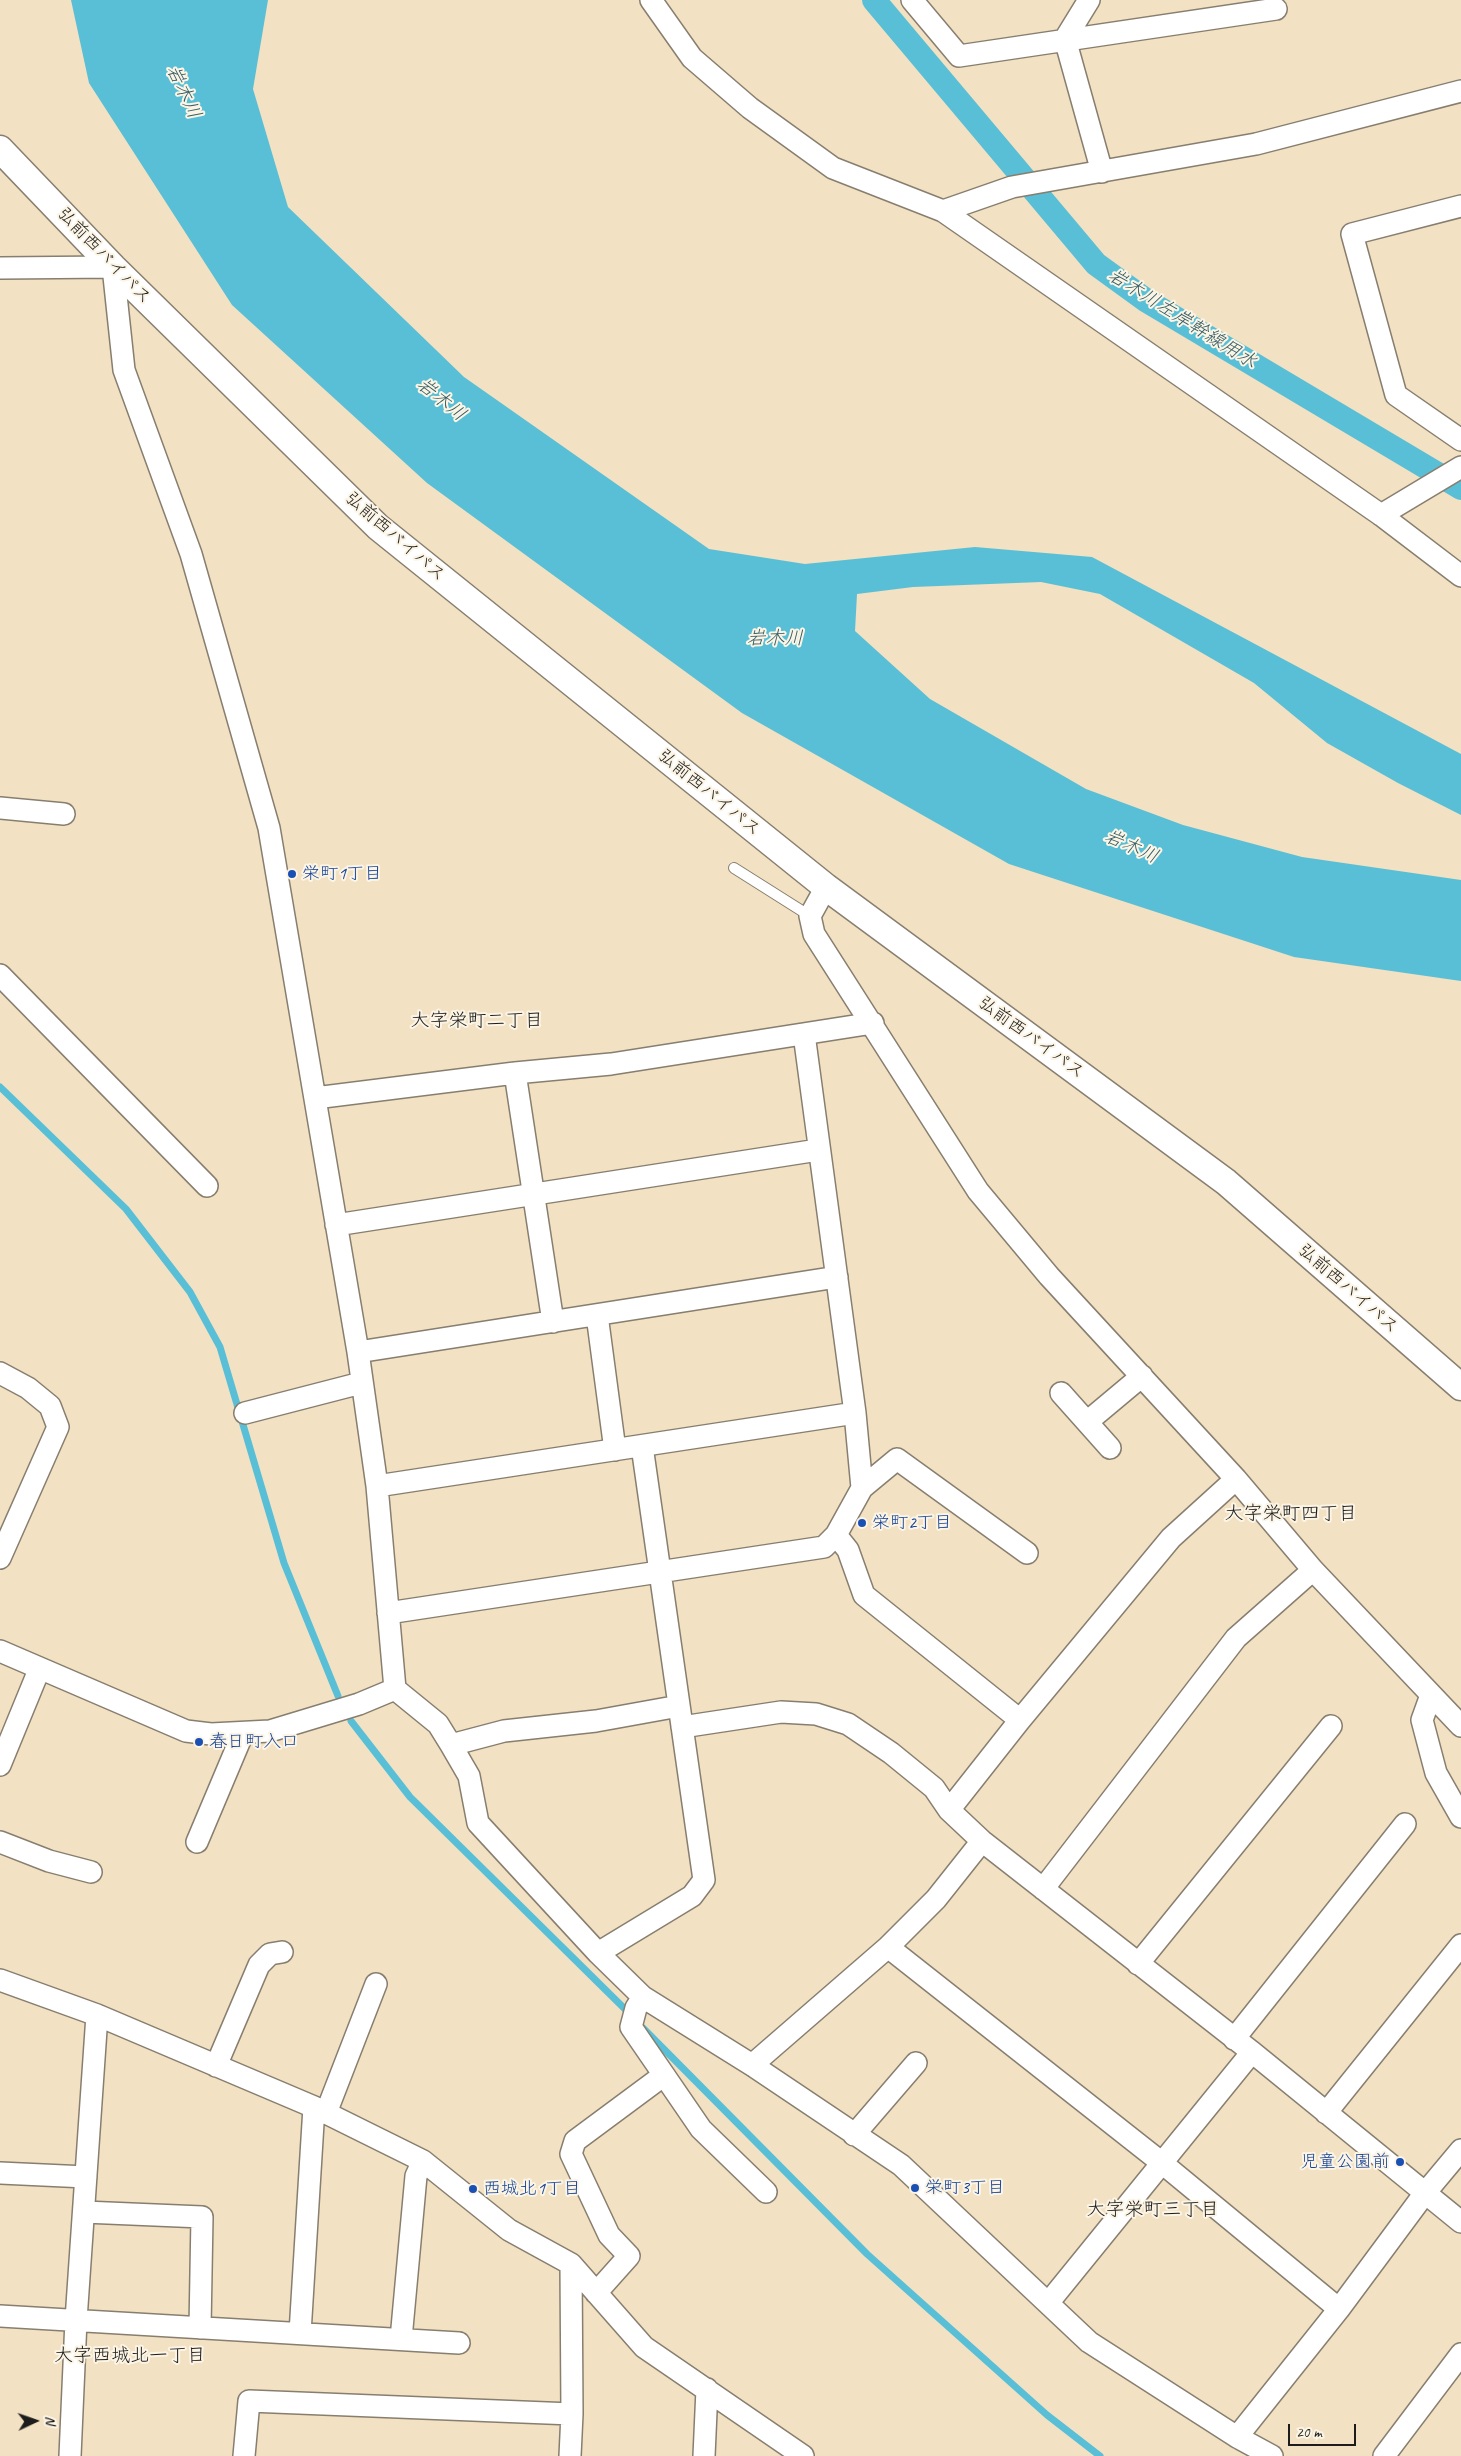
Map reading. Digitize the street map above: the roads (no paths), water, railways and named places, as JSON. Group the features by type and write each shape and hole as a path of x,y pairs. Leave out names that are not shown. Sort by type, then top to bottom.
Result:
{"street":[{"path":"651,0 692,58 750,108 833,168 943,211 1381,515 1461,576"},
{"path":"912,0 959,56 1276,9"},
{"path":"1089,0 1065,39 1102,172"},
{"path":"943,211 1012,187 1256,144 1461,91"},
{"name":"弘前西バイパス","path":"0,149 113,267 378,527 826,887 1226,1182 1461,1387"},
{"path":"1461,206 1352,234 1396,395 1461,440"},
{"path":"0,268 113,267 124,370 191,554 269,828 358,1352 377,1486 395,1689 438,1724 451,1744 469,1776 478,1823 598,1953 637,2011 664,2075 701,2129 766,2192"},
{"path":"1381,515 1459,469"},
{"path":"0,808 64,814"},
{"path":"826,887 810,916 814,934 978,1192 1049,1276 1236,1479 1313,1570 1461,1726"},
{"path":"0,975 207,1186"},
{"path":"315,1098 515,1073 611,1064 872,1023"},
{"path":"804,1034 818,1150 855,1413 862,1488"},
{"path":"515,1073 553,1322"},
{"path":"336,1225 818,1150"},
{"path":"358,1352 837,1277"},
{"path":"597,1315 615,1450"},
{"path":"0,1373 28,1388 50,1406 58,1427 0,1558"},
{"path":"1087,1422 1142,1376"},
{"path":"245,1413 361,1383"},
{"path":"1061,1393 1110,1448"},
{"path":"377,1486 855,1413"},
{"path":"598,1953 692,1896 704,1880 642,1446"},
{"path":"388,1613 824,1547 836,1535 862,1488 897,1459 1027,1553"},
{"path":"949,1810 1020,1720 1171,1538 1236,1479"},
{"path":"836,1535 848,1550 864,1595 1020,1720"},
{"path":"1043,1889 1236,1638 1313,1570"},
{"path":"0,1651 39,1670 186,1731 211,1734 270,1732 359,1704 395,1689"},
{"path":"0,1765 39,1670"},
{"path":"1430,1695 1422,1720 1436,1773 1461,1817"},
{"path":"451,1744 504,1732 596,1721 781,1712 816,1714 848,1724 891,1753 934,1788 949,1810 982,1841 1252,2052 1461,2222"},
{"path":"1138,1964 1331,1726"},
{"path":"197,1842 243,1733"},
{"path":"1234,2039 1405,1824"},
{"path":"752,2065 784,2035 888,1947 936,1899 982,1841"},
{"path":"0,1842 49,1861 91,1872"},
{"path":"1326,2113 1461,1945"},
{"path":"888,1947 1162,2163 1339,2309"},
{"path":"216,2066 259,1965 270,1954 282,1952"},
{"path":"0,1980 97,2015 320,2110 423,2161 509,2230 571,2264 644,2347 803,2456"},
{"path":"300,2334 320,2110 376,1984"},
{"path":"637,2011 752,2065 901,2165 1049,2302 1089,2342 1237,2437 1272,2456"},
{"path":"70,2456 76,2320 97,2015"},
{"path":"1049,2302 1252,2052"},
{"path":"854,2135 916,2064"},
{"path":"596,2293 629,2256 609,2235 575,2164 572,2154 575,2141 664,2075"},
{"path":"1237,2437 1339,2309 1425,2193 1461,2150"},
{"path":"401,2339 416,2176 423,2161"},
{"path":"0,2173 86,2178"},
{"path":"84,2212 202,2217 200,2328"},
{"path":"570,2456 572,2414 571,2264"},
{"path":"0,2316 459,2342"},
{"path":"1384,2456 1461,2354"},
{"path":"704,2456 707,2389"},
{"path":"244,2456 248,2401 572,2414"}],"lane":[{"path":"734,868 810,916"}],"water":[{"name":"岩木川","path":"71,0 268,0 253,89 288,207 464,377 709,549 805,564 975,547 1092,557 1461,754 1461,815 1398,783 1327,743 1254,683 1100,594 1041,582 913,587 857,594 855,631 930,699 1086,789 1183,825 1302,857 1461,880 1461,981 1294,957 1009,864 742,713 427,483 232,305 89,83"}],"waterway":[{"name":"岩木川左岸幹線用水","path":"874,0 1096,264 1147,301 1461,488"},
{"path":"0,1087 126,1209 190,1292 220,1347 284,1563 338,1696"},
{"path":"351,1721 410,1797 631,2015"},
{"path":"640,2025 867,2254 1047,2415 1100,2456"}],"place":[{"name":"栄町1丁目","path":"292,874"},
{"name":"栄町2丁目","path":"862,1523"},
{"name":"春日町入口","path":"199,1742"},
{"name":"児童公園前","path":"1400,2162"},
{"name":"栄町3丁目","path":"915,2188"},
{"name":"西城北1丁目","path":"473,2189"}],"district":[{"name":"大字栄町二丁目","path":"477,1021"},
{"name":"大字栄町四丁目","path":"1291,1514"},
{"name":"大字栄町三丁目","path":"1153,2210"},
{"name":"大字西城北一丁目","path":"130,2356"}]}
